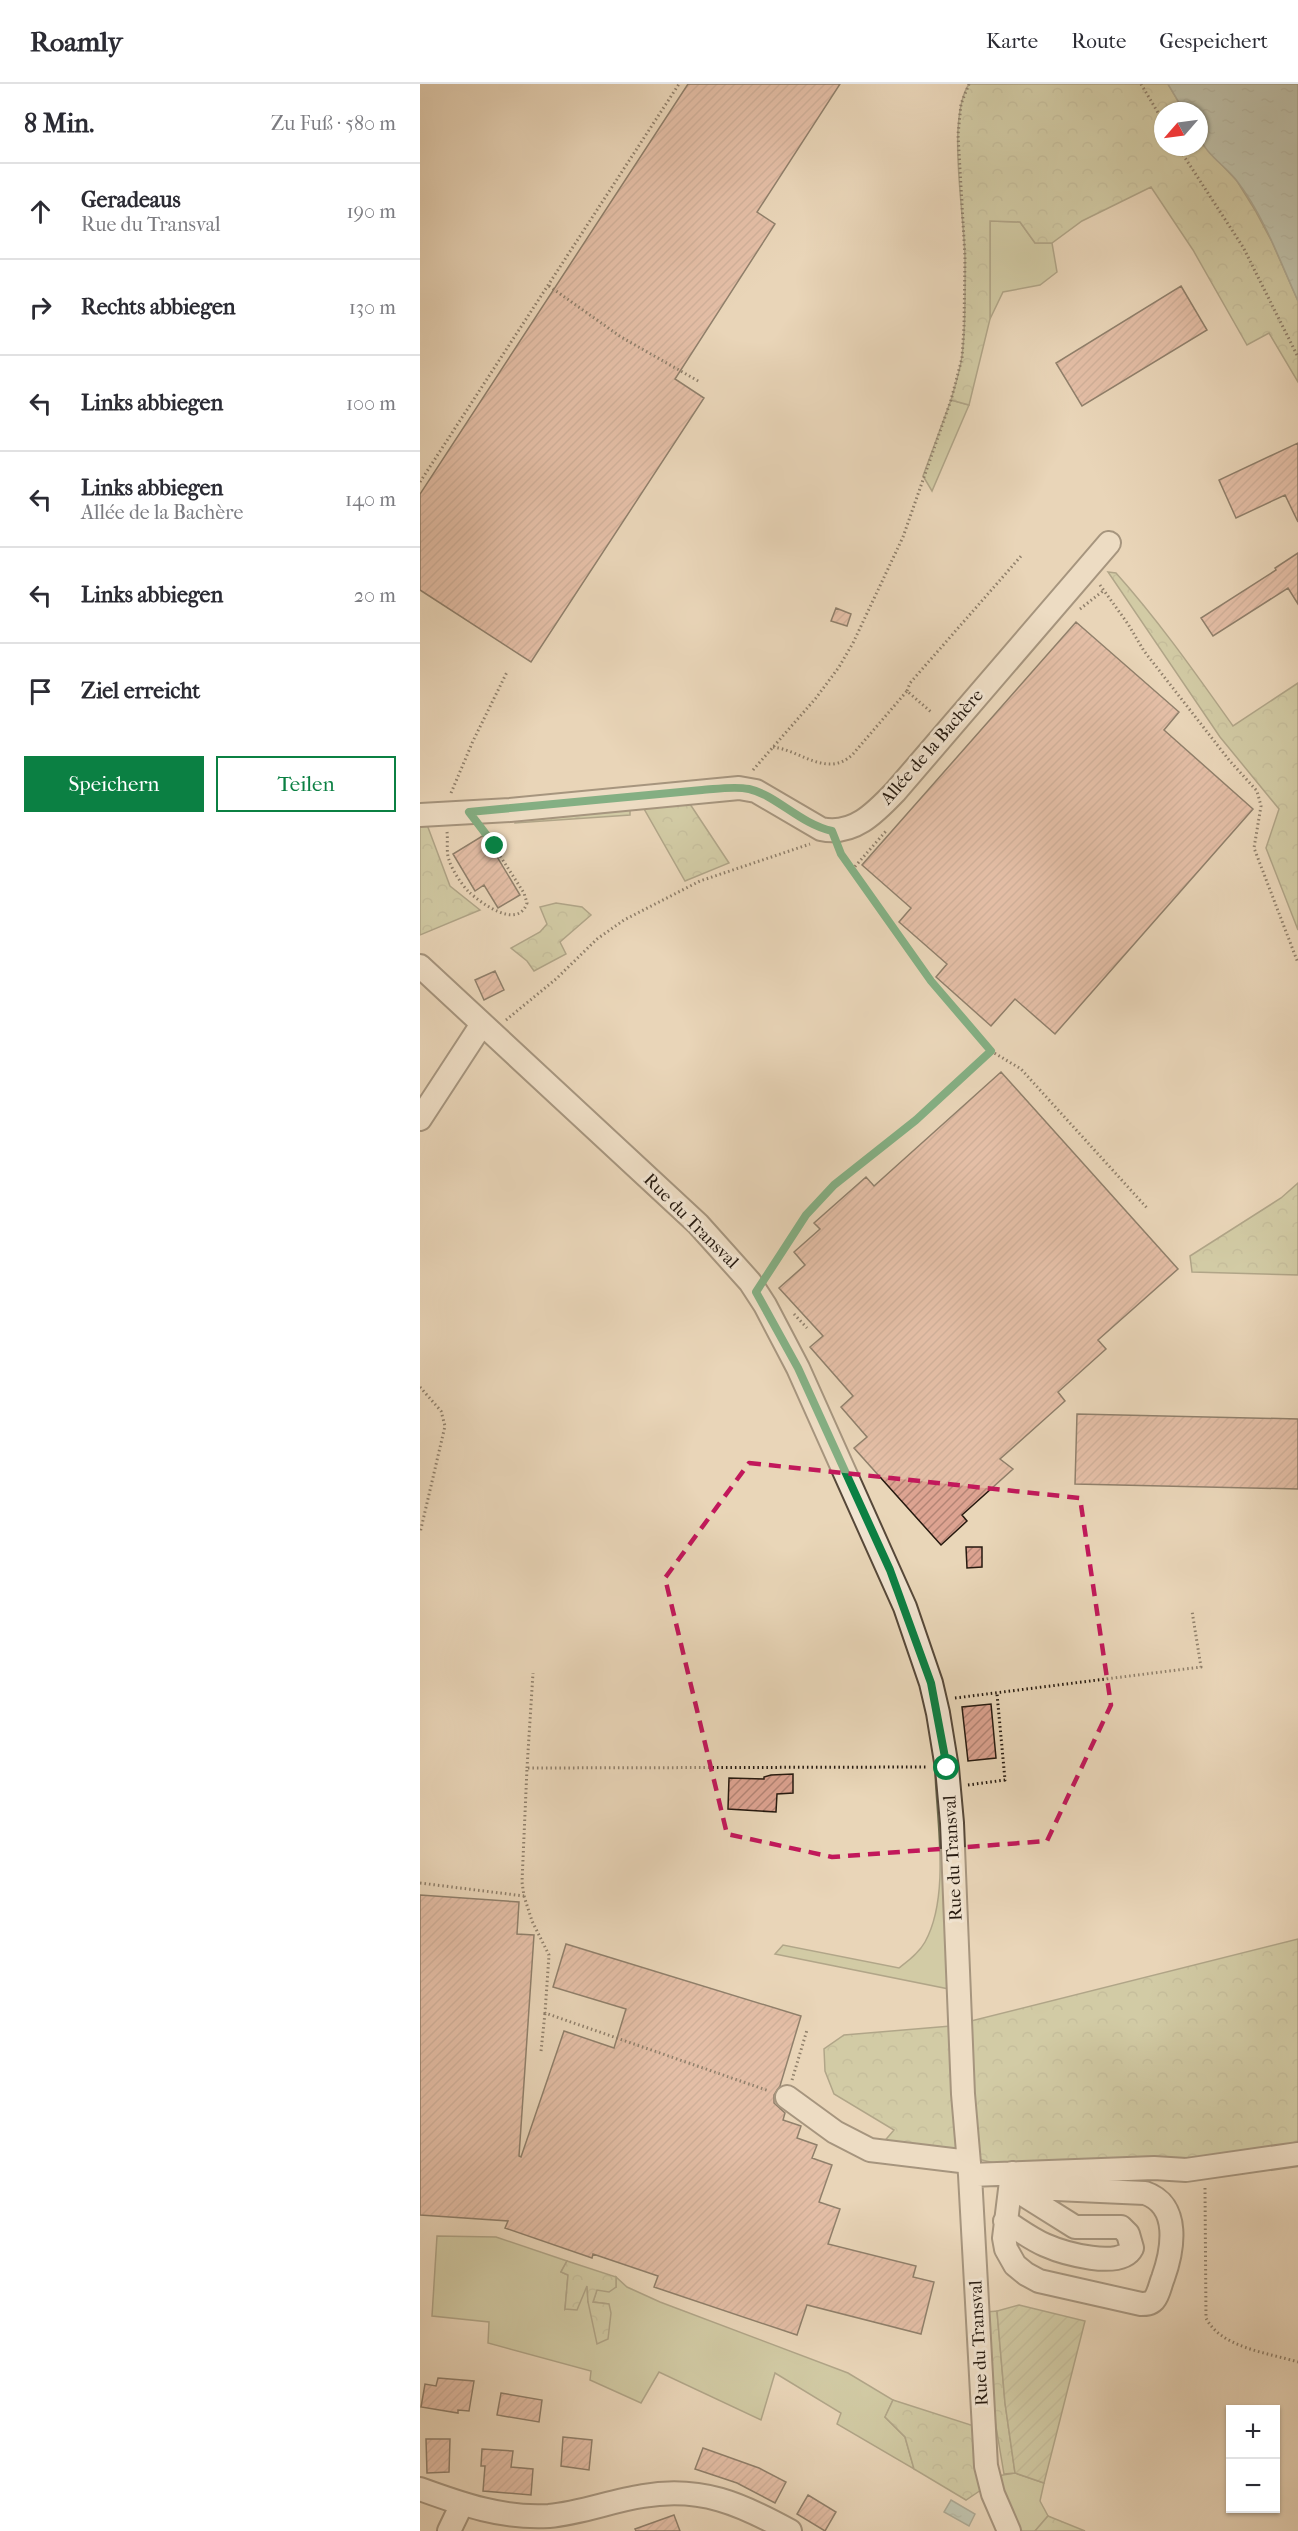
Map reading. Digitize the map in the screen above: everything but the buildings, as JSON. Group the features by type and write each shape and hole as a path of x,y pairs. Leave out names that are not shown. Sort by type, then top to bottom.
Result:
{"street":[{"name":"Allée de la Bachère","path":"832,831 854,826 865,820 889,799 1109,543"},
{"path":"420,814 739,788 756,791 809,823 832,831"},
{"name":"Rue du Transval","path":"420,966 698,1224 744,1274 798,1368 890,1570 924,1660 937,1707 947,1768 952,1823 963,2094 969,2168 966,2251 986,2466 993,2494 1009,2531"},
{"path":"420,1119 486,1028"},
{"path":"787,2097 835,2132 870,2150 969,2168 1012,2180 1150,2194 1161,2201 1169,2212 1171,2253 1154,2299 1147,2304 1141,2304 1039,2281 1015,2265 1006,2249 1004,2238 1012,2180"},
{"path":"1012,2180 1186,2169 1298,2154"},
{"path":"1005,2221 1046,2245 1080,2256 1118,2259 1127,2255 1132,2248 1128,2234 1120,2227 1076,2227 1012,2180"},
{"path":"420,2489 462,2504 556,2523 642,2496 691,2494 715,2497 738,2505 790,2531"},
{"path":"449,2531 462,2504"}],"path":[{"path":"420,482 679,84"},
{"path":"739,788 816,698 853,643 903,537 951,400 962,358 964,326 965,257 958,135 961,104 969,84"},
{"path":"1141,84 1154,106"},
{"path":"1184,156 1243,247 1298,357"},
{"path":"549,286 621,336 700,382"},
{"path":"772,747 781,748 824,764 846,761 907,691 910,683 1022,555"},
{"path":"1088,566 1144,651 1229,760 1257,791 1261,806 1254,848 1298,963"},
{"path":"458,812 495,846 524,893 527,903 522,912 511,915 501,913 470,893 449,860 458,812 457,778 507,672"},
{"path":"907,691 931,712"},
{"path":"486,1028 556,979 597,939 624,920 700,881 814,843 832,831 841,854 931,981 991,1051 1021,1069 1147,1208"},
{"path":"756,1292 806,1215 834,1185 916,1120 991,1051"},
{"path":"420,1387 441,1411 445,1426 420,1533"},
{"path":"959,1698 1201,1667 1192,1611"},
{"path":"533,1673 522,1882 532,1921 549,1955 546,2013 540,2051"},
{"path":"988,1783 1005,1780 997,1694"},
{"path":"527,1768 934,1767"},
{"path":"420,1883 524,1896"},
{"path":"546,2013 787,2097 807,2030"},
{"path":"1205,2167 1206,2318 1218,2334 1238,2344 1298,2362"}],"highlighted area":[{"path":"749,1463 1080,1498 1111,1705 1047,1841 832,1857 727,1834 665,1578"}],"green space":[{"path":"969,84 1168,84 1179,102 1154,102 1154,156 1208,156 1208,150 1237,181 1272,242 1298,301 1298,382 1269,333 1247,345 1193,250 1151,187 1082,221 1052,243 1035,243 1020,222 990,221 990,319 969,405 951,400 961,362 965,308 965,260 958,169 959,120 962,100"},
{"path":"990,221 1020,222 1035,243 1052,243 1057,272 1040,285 1003,292 990,319"},
{"path":"951,400 969,405 932,491 923,476"},
{"path":"1108,572 1116,573 1147,610 1233,726 1298,683 1298,930 1266,848 1279,809 1220,737"},
{"path":"688,801 729,863 685,881 643,807"},
{"path":"630,808 630,815 515,823 516,816"},
{"path":"420,822 426,822 450,886 480,910 420,935"},
{"path":"556,903 582,907 591,915 560,942 566,954 534,971 527,961 511,948 540,932 547,924 540,907"},
{"path":"1298,1183 1298,1275 1192,1272 1190,1256 1281,1198"},
{"path":"935,1773 941,1781 949,1989 775,1954 783,1945 899,1968 920,1950 933,1924 940,1882"},
{"path":"1298,1939 1298,2147 1206,2158 1002,2165 958,2154 882,2144 894,2130 834,2094 825,2071 824,2049 844,2035 951,2026"},
{"path":"437,2236 496,2237 567,2261 561,2272 568,2275 565,2309 587,2285 588,2302 609,2304 593,2302 597,2289 616,2287 616,2277 627,2287 660,2302 848,2373 893,2400 885,2417 905,2437 914,2469 837,2424 841,2413 775,2373 761,2420 659,2372 641,2403 590,2380 591,2371 488,2343 489,2322 432,2316"},
{"path":"567,2261 616,2277 616,2287 609,2292 597,2290 593,2302 609,2304 611,2313 608,2339 597,2344 587,2286 577,2310 565,2309 568,2275 561,2272"},
{"path":"1019,2305 1085,2321 1044,2483 1015,2473 1005,2403 997,2311"},
{"path":"997,2311 1005,2403 1015,2473 1004,2474 992,2403 986,2312"},
{"path":"893,2400 974,2426 981,2490 966,2500 914,2469 905,2437 885,2417"},
{"path":"1015,2473 1044,2483 1040,2501 1048,2516 1035,2531 1022,2531 1014,2520 997,2476"},
{"path":"1048,2516 1085,2531 1035,2531"}],"water":[{"path":"1168,84 1298,84 1298,301 1271,239 1247,195 1232,175 1208,151 1208,102 1179,102"},
{"path":"951,2500 975,2514 969,2526 944,2512"}],"route":[{"path":"495,846 469,812 510,810 702,790 739,788 756,791 809,823 832,831 841,854 931,981 991,1051 916,1120 834,1185 806,1215 756,1292 798,1368 843,1464 905,1607 931,1683 947,1768"}]}
